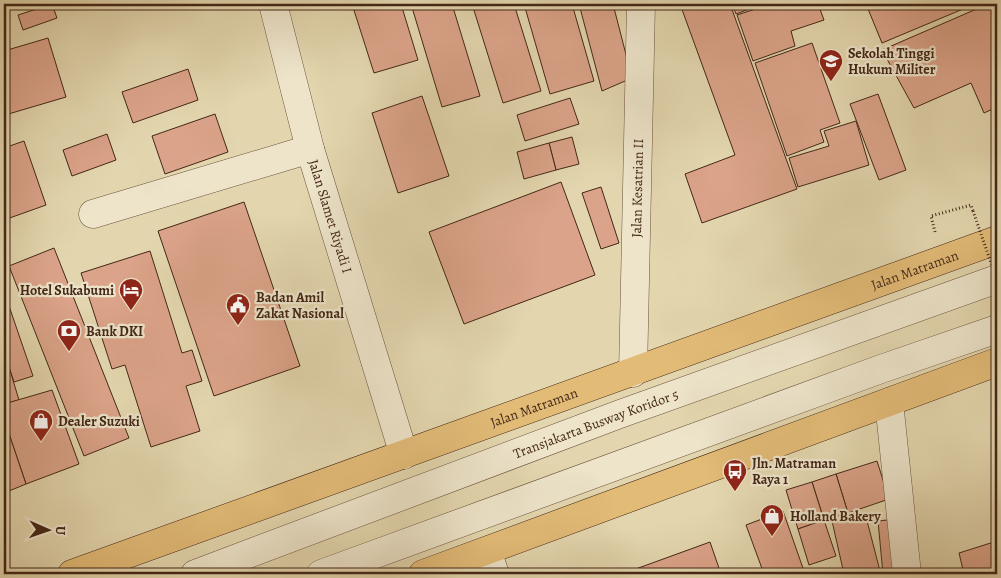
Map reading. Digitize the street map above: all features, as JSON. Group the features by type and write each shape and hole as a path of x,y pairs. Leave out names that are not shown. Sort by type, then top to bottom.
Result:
{"main road":[{"name":"Jalan Matraman","path":"72,574 997,240"},
{"path":"423,574 491,563 889,402 997,362"}],"street":[{"name":"Jalan Slamet Riyadi I","path":"273,4 310,149 404,455"},
{"name":"Jalan Kesatrian II","path":"633,373 641,4"},
{"path":"93,214 310,149"},
{"name":"Transjakarta Busway Koridor 5","path":"195,574 611,417 997,279"},
{"path":"320,574 881,369 997,330"},
{"path":"889,402 907,574"}],"path":[{"path":"971,205 997,279"}],"building":[{"path":"52,4 57,18 23,30 18,15"},
{"path":"352,4 401,4 418,60 374,73"},
{"path":"411,4 452,4 480,96 442,107"},
{"path":"472,4 514,4 541,91 503,103"},
{"path":"524,4 572,4 594,81 550,94"},
{"path":"579,4 613,4 632,78 602,91"},
{"path":"680,4 730,4 797,189 702,223 685,174 735,155"},
{"path":"732,4 763,4 736,14"},
{"path":"771,4 818,4 824,20 791,31 795,46 753,61 737,15"},
{"path":"866,4 975,4 882,43"},
{"path":"988,4 997,4 997,77 994,79 997,87 997,107 984,113 971,83 914,108 882,50"},
{"path":"48,38 66,97 5,115 4,51"},
{"path":"812,43 840,123 820,130 824,142 787,156 755,63"},
{"path":"188,69 198,100 133,123 122,92"},
{"path":"878,94 906,170 879,180 850,104"},
{"path":"422,96 449,176 398,193 372,113"},
{"path":"570,98 579,124 525,141 517,115"},
{"path":"215,114 228,152 165,174 152,136"},
{"path":"856,121 869,165 798,187 789,158 829,146 824,131"},
{"path":"107,134 116,160 72,176 63,150"},
{"path":"572,137 579,164 556,170 549,143"},
{"path":"24,141 46,205 4,220 4,148"},
{"path":"549,143 556,170 524,179 517,152"},
{"path":"561,182 595,275 464,324 429,232"},
{"path":"601,187 619,243 601,249 582,193"},
{"name":"Badan Amil Zakat Nasional","path":"244,202 300,366 214,396 158,231"},
{"name":"Bank DKI","path":"54,248 129,438 84,456 9,266"},
{"name":"Hotel Sukabumi","path":"150,251 182,353 192,350 202,381 186,386 200,431 151,447 125,365 112,369 81,273"},
{"path":"4,293 9,306 4,308"},
{"path":"9,306 33,376 14,382 9,367 4,369 4,308"},
{"path":"9,367 19,400 4,404 4,369"},
{"name":"Dealer Suzuki","path":"52,390 79,464 26,484 4,419 4,404"},
{"path":"4,419 26,484 4,493"},
{"path":"877,461 889,499 848,513 836,474"},
{"path":"836,474 848,513 824,520 812,482"},
{"path":"812,482 824,520 798,529 786,490"},
{"path":"783,511 805,574 764,574 746,525"},
{"path":"865,513 880,571 868,574 844,574 832,521"},
{"path":"896,519 901,574 883,574 878,521"},
{"path":"824,520 836,556 809,565 798,529"},
{"path":"997,541 997,574 964,574 959,553"},
{"path":"710,542 721,574 634,574 633,570"}],"place":[{"name":"Sekolah Tinggi Hukum Militer","path":"831,82"},
{"name":"Hotel Sukabumi","path":"131,311"},
{"name":"Badan Amil Zakat Nasional","path":"238,326"},
{"name":"Bank DKI","path":"69,352"},
{"name":"Dealer Suzuki","path":"41,442"},
{"name":"Jln. Matraman Raya 1","path":"735,492"},
{"name":"Holland Bakery","path":"772,537"}]}
